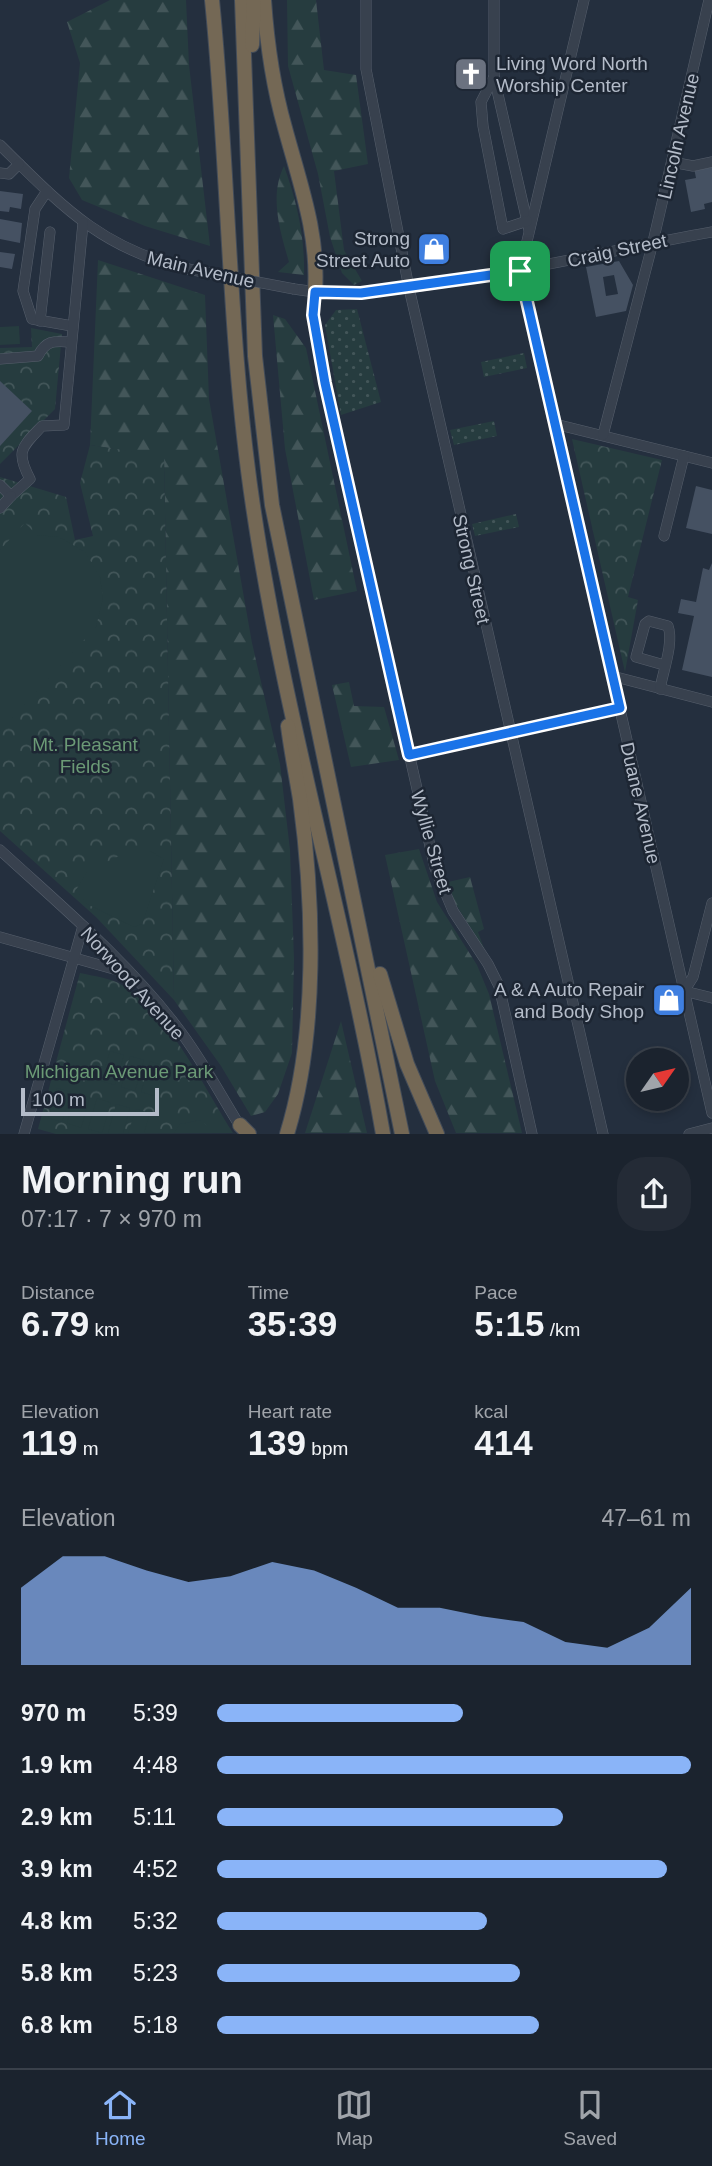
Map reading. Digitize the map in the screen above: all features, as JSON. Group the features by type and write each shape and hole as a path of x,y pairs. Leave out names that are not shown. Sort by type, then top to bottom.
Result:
{"highway":[{"path":"212,0 225,135 240,407 261,559 383,1133"},
{"path":"242,0 255,356 265,455 281,556 402,1133"},
{"path":"247,119 254,0"},
{"path":"264,0 268,46 278,100 314,234 315,292"},
{"path":"282,658 306,871 309,969 304,1048 286,1131"},
{"path":"335,812 400,1043 437,1133"}],"street":[{"name":"Strong Street","path":"366,0 366,69 409,288 603,1133"},
{"name":"Duane Avenue","path":"494,0 494,77 529,233 520,271 712,1114"},
{"path":"529,233 584,0"},
{"name":"Lincoln Avenue","path":"603,435 653,242 709,0"},
{"path":"494,77 481,103 503,229 527,221"},
{"name":"Main Avenue","path":"0,145 83,223 150,260 315,292"},
{"path":"672,162 693,166 712,162"},
{"path":"0,173 9,174 19,164"},
{"path":"47,191 35,209 23,291 30,317 72,326"},
{"path":"0,508 30,479 20,462 22,447 41,426 64,425 83,223"},
{"path":"40,321 50,232"},
{"name":"Craig Street","path":"315,292 361,293 409,288 520,271 712,232"},
{"name":"Wyllie Street","path":"315,292 313,315 325,383 436,868 453,911 488,964 499,986 532,1133"},
{"path":"0,359 38,356 43,345 51,341 71,342"},
{"path":"555,424 712,463"},
{"path":"664,536 684,456"},
{"path":"0,485 11,496"},
{"path":"660,689 671,633 668,626 649,621 645,624 636,657 664,665"},
{"path":"612,676 712,702"},
{"path":"409,755 620,708"},
{"name":"Norwood Avenue","path":"0,850 83,926 178,1029 245,1131"},
{"path":"712,903 694,977 684,991 712,998"},
{"path":"24,1133 83,926"},
{"path":"0,937 129,973"},
{"path":"689,1133 712,1128"}],"green space":[{"path":"110,0 186,0 189,65 210,246 145,226 82,200 69,178 80,63 67,22"},
{"path":"287,0 316,0 324,70 356,75 368,164 334,171 344,250 362,281 354,285 342,273 330,237 318,174 288,66"},
{"path":"284,166 299,220 304,275 278,272 289,262 277,201 277,189"},
{"path":"98,260 205,295 209,399 252,643 280,764 290,850 294,959 292,1053 278,1094 265,1112 251,1116 221,1066 174,1000 164,457 90,445"},
{"path":"357,309 381,402 341,415 325,325 336,310"},
{"path":"273,315 285,319 306,348 357,591 314,600 285,449"},
{"path":"19,326 20,344 0,345 0,327"},
{"path":"31,328 62,334 55,409 0,464 0,348 32,347"},
{"path":"524,353 527,368 484,377 481,362"},
{"path":"494,421 497,436 454,445 450,430"},
{"path":"572,439 662,460 628,597 638,600 625,672"},
{"name":"Mt. Pleasant Fields","path":"90,445 164,456 174,1000 96,917 0,831 0,477 66,497 75,540 93,536 80,483"},
{"path":"516,514 519,527 475,536 472,524"},
{"path":"25,523 37,535 59,537 85,552 100,577 103,598 96,627 0,731 0,550"},
{"path":"349,682 354,706 384,707 399,760 351,767 332,685"},
{"path":"419,849 437,902 477,965 489,994 522,1133 456,1133 435,1081 385,855"},
{"path":"131,850 148,850 164,859 142,924 134,927 87,904 76,890 87,872"},
{"path":"470,877 484,929 478,932 485,951 455,903 448,882"},
{"name":"Michigan Avenue Park","path":"80,973 122,985 156,1015 185,1053 233,1133 56,1134 38,1129"},
{"path":"341,1021 367,1133 305,1133"},
{"path":"110,1051 124,1055 115,1085 101,1081"},
{"path":"130,1056 144,1060 135,1091 121,1087"},
{"path":"150,1061 164,1066 155,1096 141,1092"},
{"path":"57,1088 71,1092 62,1122 48,1118"},
{"path":"76,1093 90,1097 81,1128 67,1123"},
{"path":"97,1098 111,1103 102,1133 88,1129"},
{"path":"116,1104 130,1108 123,1133 108,1133"},
{"path":"136,1109 150,1113 144,1133 128,1133"},
{"path":"201,1120 215,1133 174,1133 180,1124"}],"building":[{"path":"712,165 712,202 704,204 705,209 691,212 685,180 696,178 694,168"},
{"path":"0,191 23,194 21,209 10,207 9,212 0,211"},
{"path":"0,219 22,223 20,243 0,239"},
{"path":"0,252 15,254 12,269 0,267"},
{"path":"619,261 633,285 626,311 596,317 586,267","holes":["614,275 618,294 606,296 603,277"]},
{"path":"0,381 32,411 0,446"},
{"path":"696,486 712,490 712,534 686,528"},
{"path":"712,563 712,677 682,670 694,616 678,613 681,599 696,602 703,568 709,570"}],"place":[{"name":"Living Word North Worship Center","path":"471,74"},
{"name":"Strong Street Auto","path":"434,249"},
{"name":"A & A Auto Repair and Body Shop","path":"669,1000"}],"route":[{"path":"520,271 620,708 409,755 325,383 313,315 315,292 361,293 520,271"}]}
